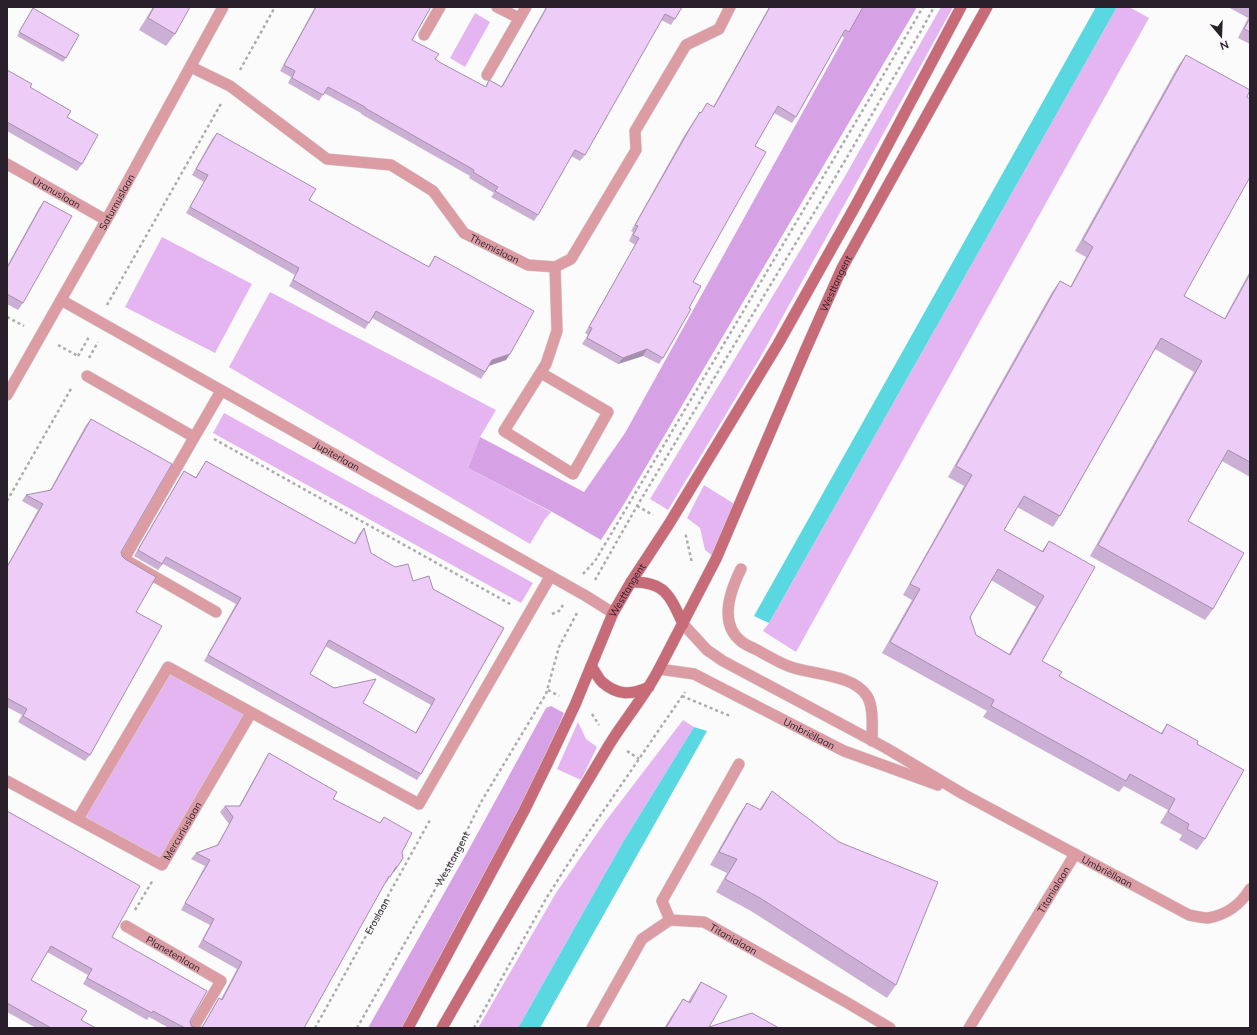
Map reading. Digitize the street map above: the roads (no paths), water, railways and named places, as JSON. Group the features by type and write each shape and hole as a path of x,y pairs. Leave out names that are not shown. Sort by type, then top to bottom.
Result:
{"main road":[{"name":"Westtangent","path":"408,1028 524,811 575,705 613,613 631,582 669,524 785,330 857,203 962,7"},
{"name":"Westtangent","path":"442,1028 479,962 611,742 650,687 709,572 739,507 842,268 987,7"},
{"path":"631,582 646,582 663,590 674,606 683,624"},
{"path":"592,666 602,681 620,692 629,694 650,687"}],"street":[{"name":"Saturnuslaan","path":"7,395 224,7"},
{"path":"424,35 440,7"},
{"path":"497,7 519,18"},
{"path":"487,75 526,7"},
{"path":"541,373 608,412 573,474 504,431 546,364 557,331 555,267 571,259 636,150 635,131 686,45 719,29 730,7"},
{"name":"Themislaan","path":"191,67 230,86 327,159 390,165 433,192 464,233 528,265 555,267"},
{"name":"Uranuslaan","path":"7,164 106,220"},
{"name":"Jupiterlaan","path":"60,300 586,596 613,613"},
{"path":"87,376 194,437"},
{"path":"216,612 124,559 221,391"},
{"path":"741,569 733,585 728,604 729,622 734,634 742,643 790,667 844,680 857,686 867,696 870,705 872,741"},
{"path":"78,819 168,667 419,804 550,577"},
{"name":"Umbriëllaan","path":"683,624 707,650 723,661 872,741 963,794 1189,915 1207,918 1219,915 1237,906 1250,889"},
{"name":"Umbriëllaan","path":"659,669 694,674 844,751 963,794"},
{"name":"Mercuriuslaan","path":"7,781 162,865 251,713"},
{"path":"592,1028 642,939 670,920 662,902 739,764"},
{"name":"Titanialaan","path":"969,1028 1075,854"},
{"name":"Titanialaan","path":"670,920 704,922 890,1028"},
{"name":"Planetenlaan","path":"126,926 221,981 193,1028"}],"water":[{"path":"1096,7 1117,7 769,623 754,616"},
{"path":"694,727 707,731 540,1028 518,1028 623,842"}]}
